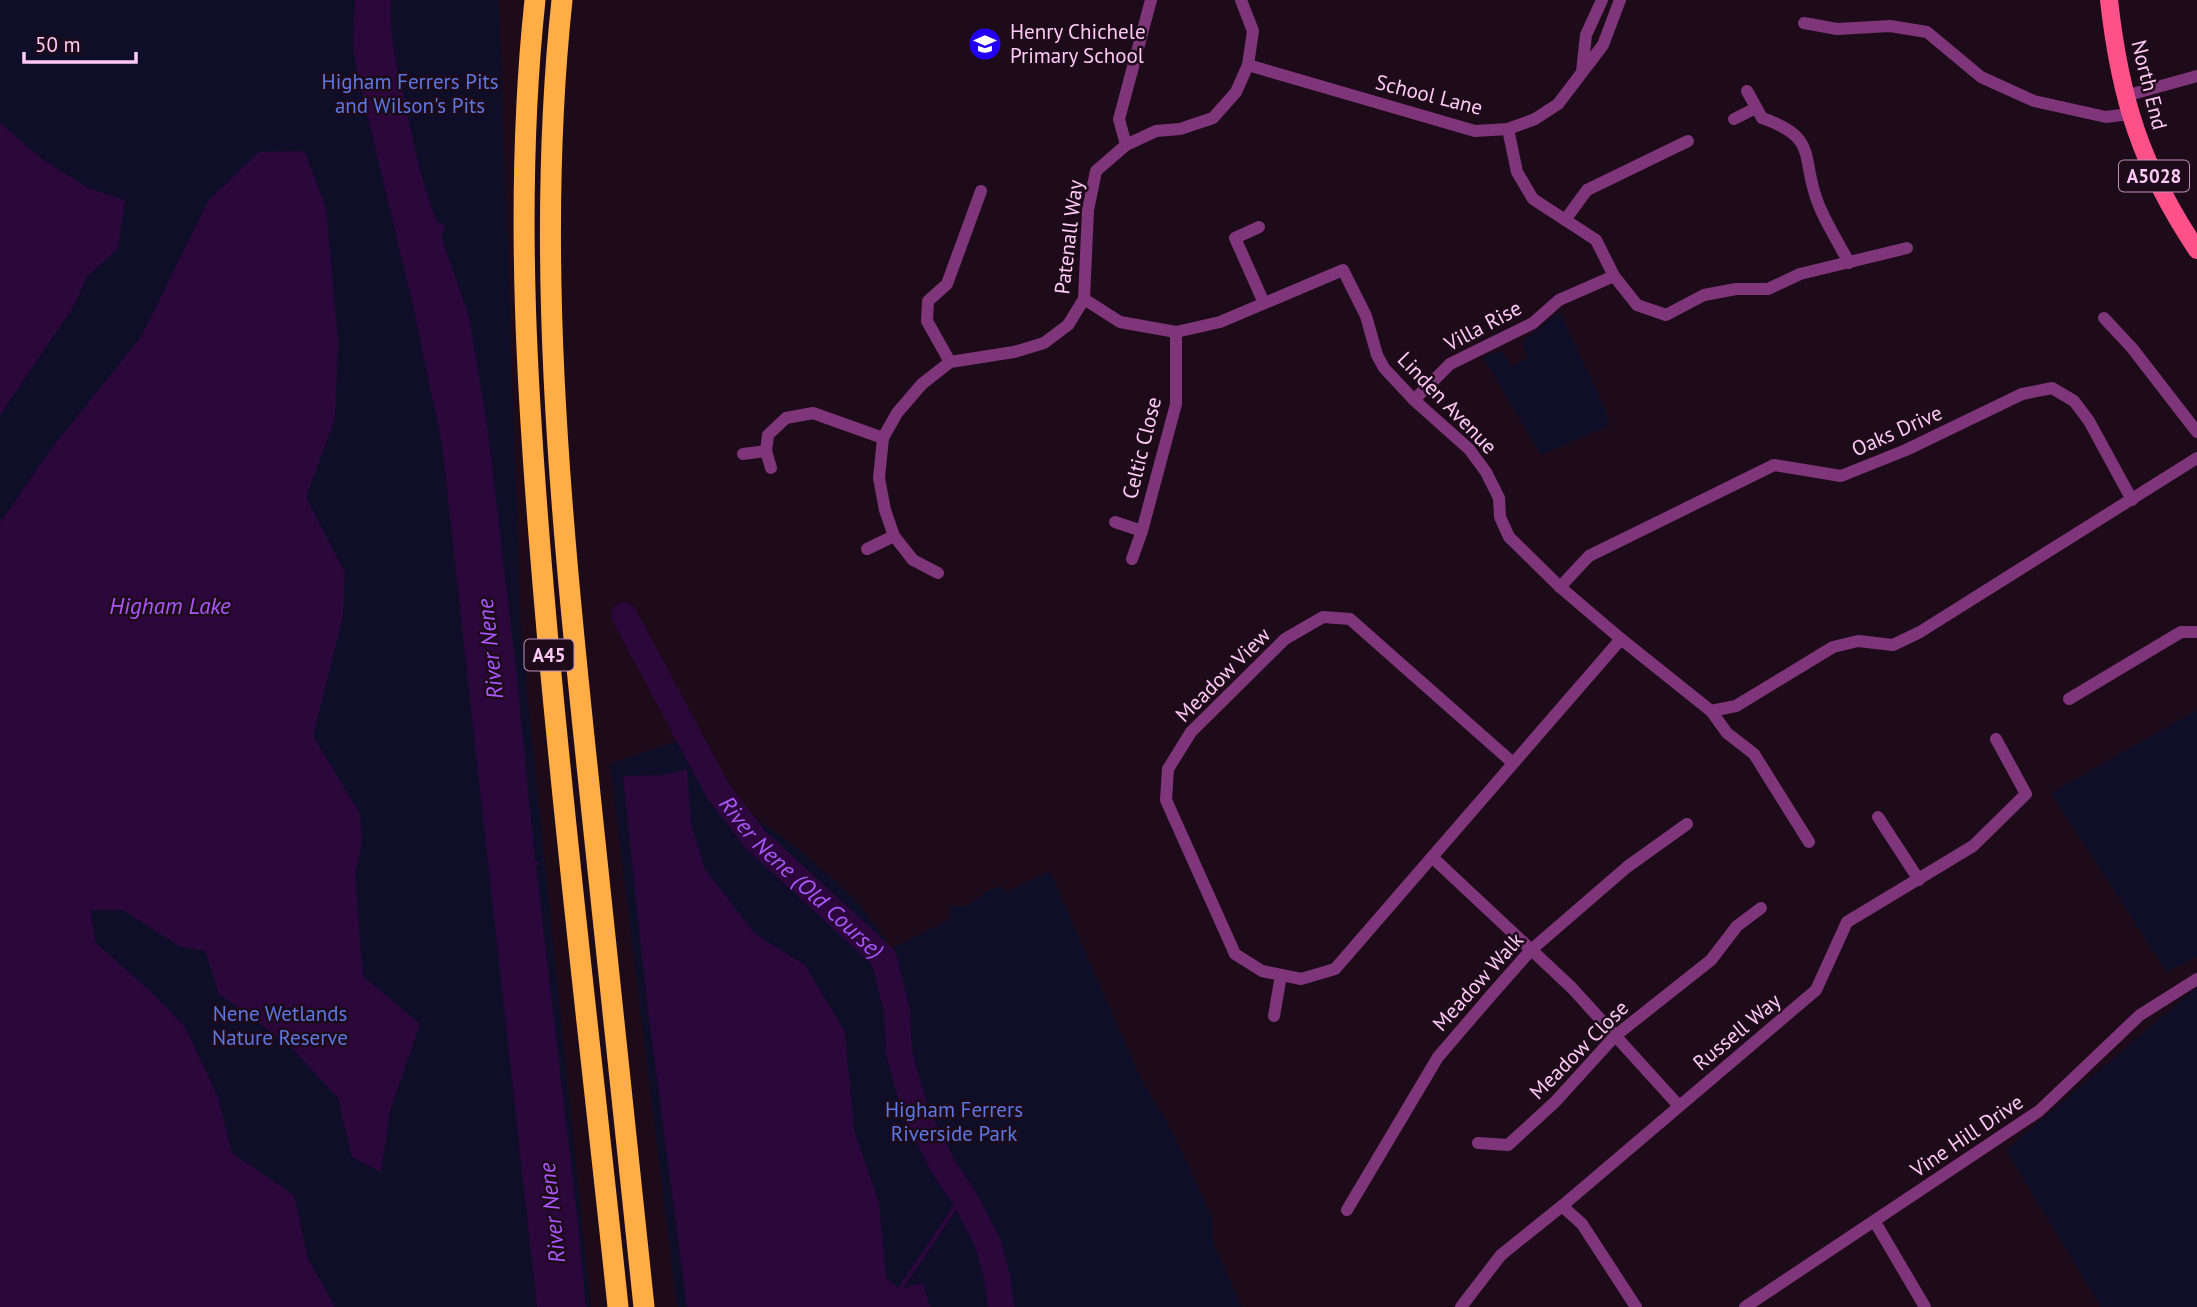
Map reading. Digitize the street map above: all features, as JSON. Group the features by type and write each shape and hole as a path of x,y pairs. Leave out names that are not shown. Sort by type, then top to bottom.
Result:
{"highway":[{"name":"A45","path":"535,0 525,171 526,318 533,480 561,794 618,1307"},
{"name":"A45","path":"562,0 551,166 550,298 559,473 644,1307"}],"main road":[{"name":"North End","path":"2109,0 2115,52 2129,114 2150,169 2197,250"}],"street":[{"path":"1151,0 1119,120 1126,145 1156,131 1180,129 1213,118 1236,92 1248,65 1253,31 1241,0"},
{"path":"1582,72 1586,35 1602,0"},
{"name":"School Lane","path":"1248,65 1475,131 1508,129 1535,119 1558,104 1603,45 1620,0"},
{"path":"1804,23 1837,29 1890,26 1927,32 1982,77 2034,101 2106,117 2129,114"},
{"path":"2125,96 2197,76"},
{"path":"1747,90 1762,118 1785,126 1803,142 1818,203 1849,263"},
{"path":"1734,119 1756,108"},
{"path":"1508,129 1517,172 1533,199 1596,240 1614,276 1637,305 1666,315 1704,295 1736,289 1768,289 1800,274 1907,248"},
{"path":"1565,220 1587,190 1688,141"},
{"name":"Patenall Way","path":"938,573 913,560 894,536 885,510 880,478 883,438 897,413 922,384 950,362 1014,352 1044,343 1068,325 1084,299 1088,210 1096,171 1126,145"},
{"path":"950,362 927,321 928,301 947,284 981,191"},
{"path":"1259,227 1235,238 1264,303"},
{"name":"Linden Avenue","path":"1084,299 1120,322 1176,332 1220,322 1343,270 1366,316 1377,355 1384,368 1395,383 1469,449 1486,472 1499,498 1500,517 1509,537 1560,587 1711,711 1727,733 1754,754 1809,842"},
{"name":"Villa Rise","path":"1414,400 1451,364 1533,323 1559,300 1614,276"},
{"path":"2104,318 2132,348 2197,432"},
{"name":"Celtic Close","path":"1132,559 1176,404 1176,332"},
{"name":"Oaks Drive","path":"1560,587 1588,556 1774,464 1841,476 1906,450 2022,394 2053,387 2074,401 2089,421 2132,500"},
{"path":"771,468 766,451 768,435 786,418 813,413 883,438"},
{"path":"743,454 766,451"},
{"path":"1711,711 1736,706 1833,647 1858,641 1894,645 1920,632 2197,458"},
{"name":"Celtic Close","path":"1115,522 1142,531"},
{"path":"867,550 894,536"},
{"name":"Meadow View","path":"1513,763 1350,619 1323,617 1285,639 1191,732 1168,769 1166,800 1235,954 1262,971 1301,979 1335,969 1621,639"},
{"path":"2069,699 2181,632 2197,632"},
{"name":"Russell Way","path":"1461,1307 1501,1255 1816,990 1847,922 1973,846 2026,794 1996,739"},
{"path":"1878,817 1919,880"},
{"name":"Meadow Walk","path":"1347,1210 1438,1057 1531,950 1627,867 1687,824"},
{"path":"1432,857 1572,988 1679,1106"},
{"name":"Meadow Close","path":"1478,1143 1508,1145 1555,1102 1615,1036 1711,960 1737,926 1761,908"},
{"path":"1274,1016 1281,975"},
{"name":"Vine Hill Drive","path":"1745,1307 2039,1111 2140,1016 2197,979"},
{"path":"1562,1206 1582,1224 1636,1307"},
{"path":"1875,1222 1924,1307"}],"green space":[{"name":"Nene Wetlands Nature Reserve","path":"0,0 499,0 521,632 591,1307 0,1307"},
{"path":"1559,311 1603,404 1610,425 1541,455 1483,357 1500,351 1511,366 1528,358 1523,347 1524,339"},
{"path":"2197,710 2197,957 2167,972 2051,793"},
{"name":"Higham Ferrers Riverside Park","path":"690,737 718,791 800,850 855,899 892,948 949,920 950,906 967,906 990,889 1002,886 1007,892 1050,871 1142,1081 1166,1120 1194,1177 1212,1218 1213,1242 1242,1307 677,1307 610,764"},
{"path":"2197,987 2197,1307 2101,1307 2006,1150"}],"water":[{"name":"River Nene","path":"355,0 391,0 394,51 418,163 437,222 445,228 441,234 443,242 469,316 488,431 535,861 540,863 536,866 586,1307 537,1307 442,444 412,301 356,68 353,42"},
{"path":"0,123 43,160 90,189 125,200 118,248 87,277 72,309 0,415"},
{"name":"Higham Lake","path":"304,151 326,207 338,341 335,419 306,497 345,573 343,616 313,736 360,814 362,842 355,875 363,976 420,1024 390,1111 381,1172 352,1157 338,1098 289,1045 219,994 205,951 179,946 123,910 90,910 96,943 151,992 185,1027 218,1097 232,1153 294,1195 308,1259 335,1307 0,1307 0,523 51,449 141,337 208,201 259,152"},
{"path":"687,769 691,824 705,869 755,934 805,965 845,1032 854,1130 879,1203 886,1278 900,1289 923,1283 930,1307 687,1307 647,1002 623,776 664,775"}],"waterway":[{"name":"River Nene (Old Course)","path":"624,615 718,791 756,840 884,958 897,1011 899,1052 915,1111 943,1166 963,1196 988,1243 1001,1307"},
{"path":"900,1289 963,1196"}],"place":[{"name":"Henry Chichele Primary School","path":"985,44"}],"park label":[{"name":"Higham Ferrers Pits and Wilson's Pits","path":"410,94"}]}
